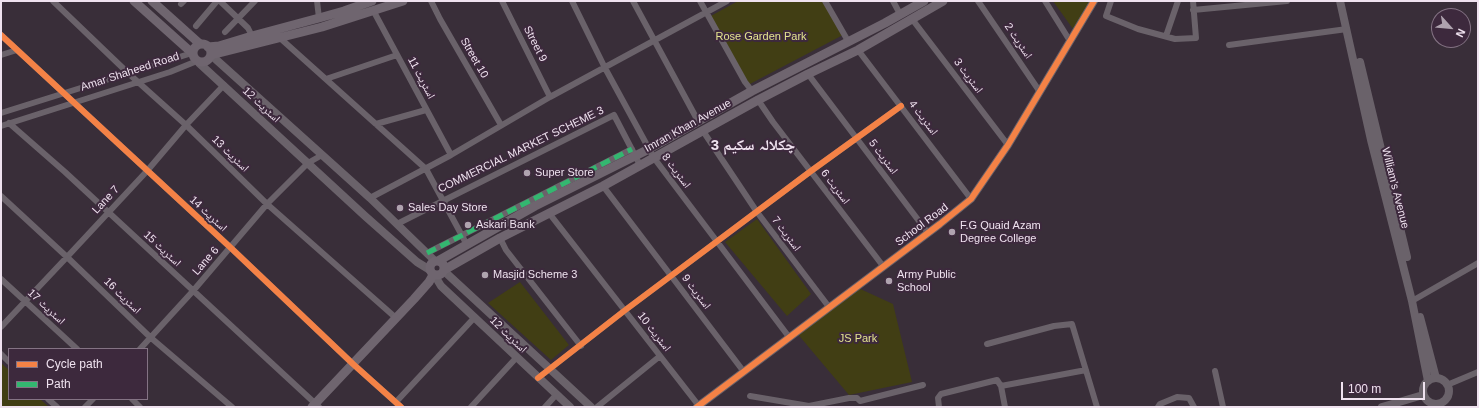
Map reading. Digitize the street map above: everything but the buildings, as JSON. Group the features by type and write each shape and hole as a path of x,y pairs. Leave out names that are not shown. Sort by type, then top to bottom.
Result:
{"main road":[{"path":"134,1 196,59 208,60 206,49 152,1"},
{"path":"196,59 194,47 206,49 280,38 373,6 403,1"},
{"name":"Imran Khan Avenue","path":"436,261 633,153 649,149 752,91 924,1"},
{"name":"Imran Khan Avenue","path":"444,271 500,238 604,186 758,100 858,50 943,1"},
{"path":"206,49 252,36 320,23"},
{"path":"436,261 443,264 444,271 441,274 433,273 430,266 436,261"},
{"path":"315,406 426,286 433,273"}],"street":[{"name":"اسٹریٹ 13","path":"53,1 128,73 186,125 267,204 396,318"},
{"path":"196,26 217,1"},
{"path":"220,1 248,28 252,36"},
{"path":"225,32 255,1"},
{"path":"318,1 320,23"},
{"name":"Street 10","path":"431,1 501,125"},
{"name":"Street 9","path":"502,1 550,97"},
{"name":"اسٹریٹ 8","path":"572,1 605,68 654,158 789,337"},
{"path":"633,1 698,121"},
{"path":"700,1 745,82 752,91"},
{"path":"370,198 451,156 550,97 726,1"},
{"path":"825,1 848,41"},
{"path":"893,1 900,14"},
{"name":"اسٹریٹ 2","path":"978,1 1040,92"},
{"path":"1045,1 1070,41"},
{"name":"School Road","path":"698,406 971,199 1008,145 1094,1"},
{"path":"1111,1 1106,16 1138,29 1175,39 1196,38 1193,1"},
{"path":"1166,36 1178,1"},
{"path":"1193,10 1258,2 1287,1"},
{"name":"William's Avenue","path":"1340,1 1371,140 1414,300 1432,380"},
{"path":"1344,1 1414,300 1478,263"},
{"name":"اسٹریٹ 11","path":"373,6 397,55 451,156"},
{"name":"اسٹریٹ 3","path":"912,18 1008,145"},
{"path":"1228,45 1347,29"},
{"name":"اسٹریٹ 14","path":"1,35 231,248 353,364 401,407"},
{"path":"280,38 426,169 467,245"},
{"path":"206,49 370,198 436,261"},
{"path":"1,55 17,50"},
{"name":"اسٹریٹ 4","path":"858,50 971,199"},
{"path":"326,79 397,55"},
{"name":"Amar Shaheed Road","path":"1,113 128,73 196,59"},
{"name":"Amar Shaheed Road","path":"1,126 137,81 170,72 196,59"},
{"name":"اسٹریٹ 12","path":"196,59 308,164 416,262 433,273 441,286 516,358 570,407"},
{"name":"اسٹریٹ 5","path":"808,74 928,233"},
{"name":"Lane 7","path":"1,327 147,171 186,125 224,85"},
{"name":"اسٹریٹ 6","path":"758,100 883,266"},
{"path":"538,378 624,311 811,171 901,106"},
{"path":"376,124 426,110"},
{"name":"COMMERCIAL MARKET SCHEME 3","path":"396,224 614,115 633,153"},
{"name":"اسٹریٹ 15","path":"9,123 65,172 315,406"},
{"name":"اسٹریٹ 7","path":"703,132 757,212 829,307"},
{"path":"427,253 633,153 640,165"},
{"name":"Lane 6","path":"141,348 231,248 267,204 308,164 322,155"},
{"name":"اسٹریٹ 9","path":"604,186 744,372"},
{"name":"اسٹریٹ 16","path":"1,196 150,337 232,407"},
{"name":"اسٹریٹ 10","path":"549,213 698,406"},
{"path":"500,238 506,250 581,346"},
{"path":"444,271 591,407"},
{"name":"اسٹریٹ 17","path":"1,279 76,348"},
{"path":"396,402 474,318"},
{"path":"987,344 1054,326 1072,324 1097,407"},
{"path":"597,407 660,356"},
{"path":"471,407 516,358"},
{"path":"1001,386 1086,370"},
{"path":"1215,371 1224,407"},
{"path":"1447,385 1478,372"},
{"path":"1382,407 1423,400 1438,406 1448,397 1447,385 1440,379 1425,383 1423,387 1423,400"},
{"path":"939,407 938,398 941,394 997,380 1001,386 1005,407"},
{"path":"750,396 809,406 849,398 857,398 861,404 923,385"},
{"path":"545,407 556,395"},
{"path":"1158,407 1160,404 1177,398 1189,398 1194,407"},
{"path":"49,400 57,407"}],"green space":[{"name":"Rose Garden Park","path":"738,1 823,1 843,35 746,86 709,17"},
{"path":"1053,1 1094,1 1073,29"},
{"path":"757,219 811,294 787,316 725,242"},
{"path":"520,282 569,345 551,360 488,303"},
{"name":"JS Park","path":"856,287 893,304 912,382 849,395 796,332"},
{"path":"1,363 8,369 8,400 41,400 49,407 1,407"}],"marked path":[{"path":"427,253 632,149"}],"cycle path":[{"path":"697,407 971,199 1008,145 1094,1"},
{"path":"1,35 231,248 353,364 401,407"},
{"path":"538,378 624,311 811,171 901,106"}],"place":[{"name":"Super Store","path":"527,173"},
{"name":"Sales Day Store","path":"400,208"},
{"name":"Askari Bank","path":"468,225"},
{"name":"F.G Quaid Azam Degree College","path":"952,232"},
{"name":"Masjid Scheme 3","path":"485,275"},
{"name":"Army Public School","path":"889,281"}],"district":[{"name":"چکلالہ سکیم 3","path":"753,146"}]}
